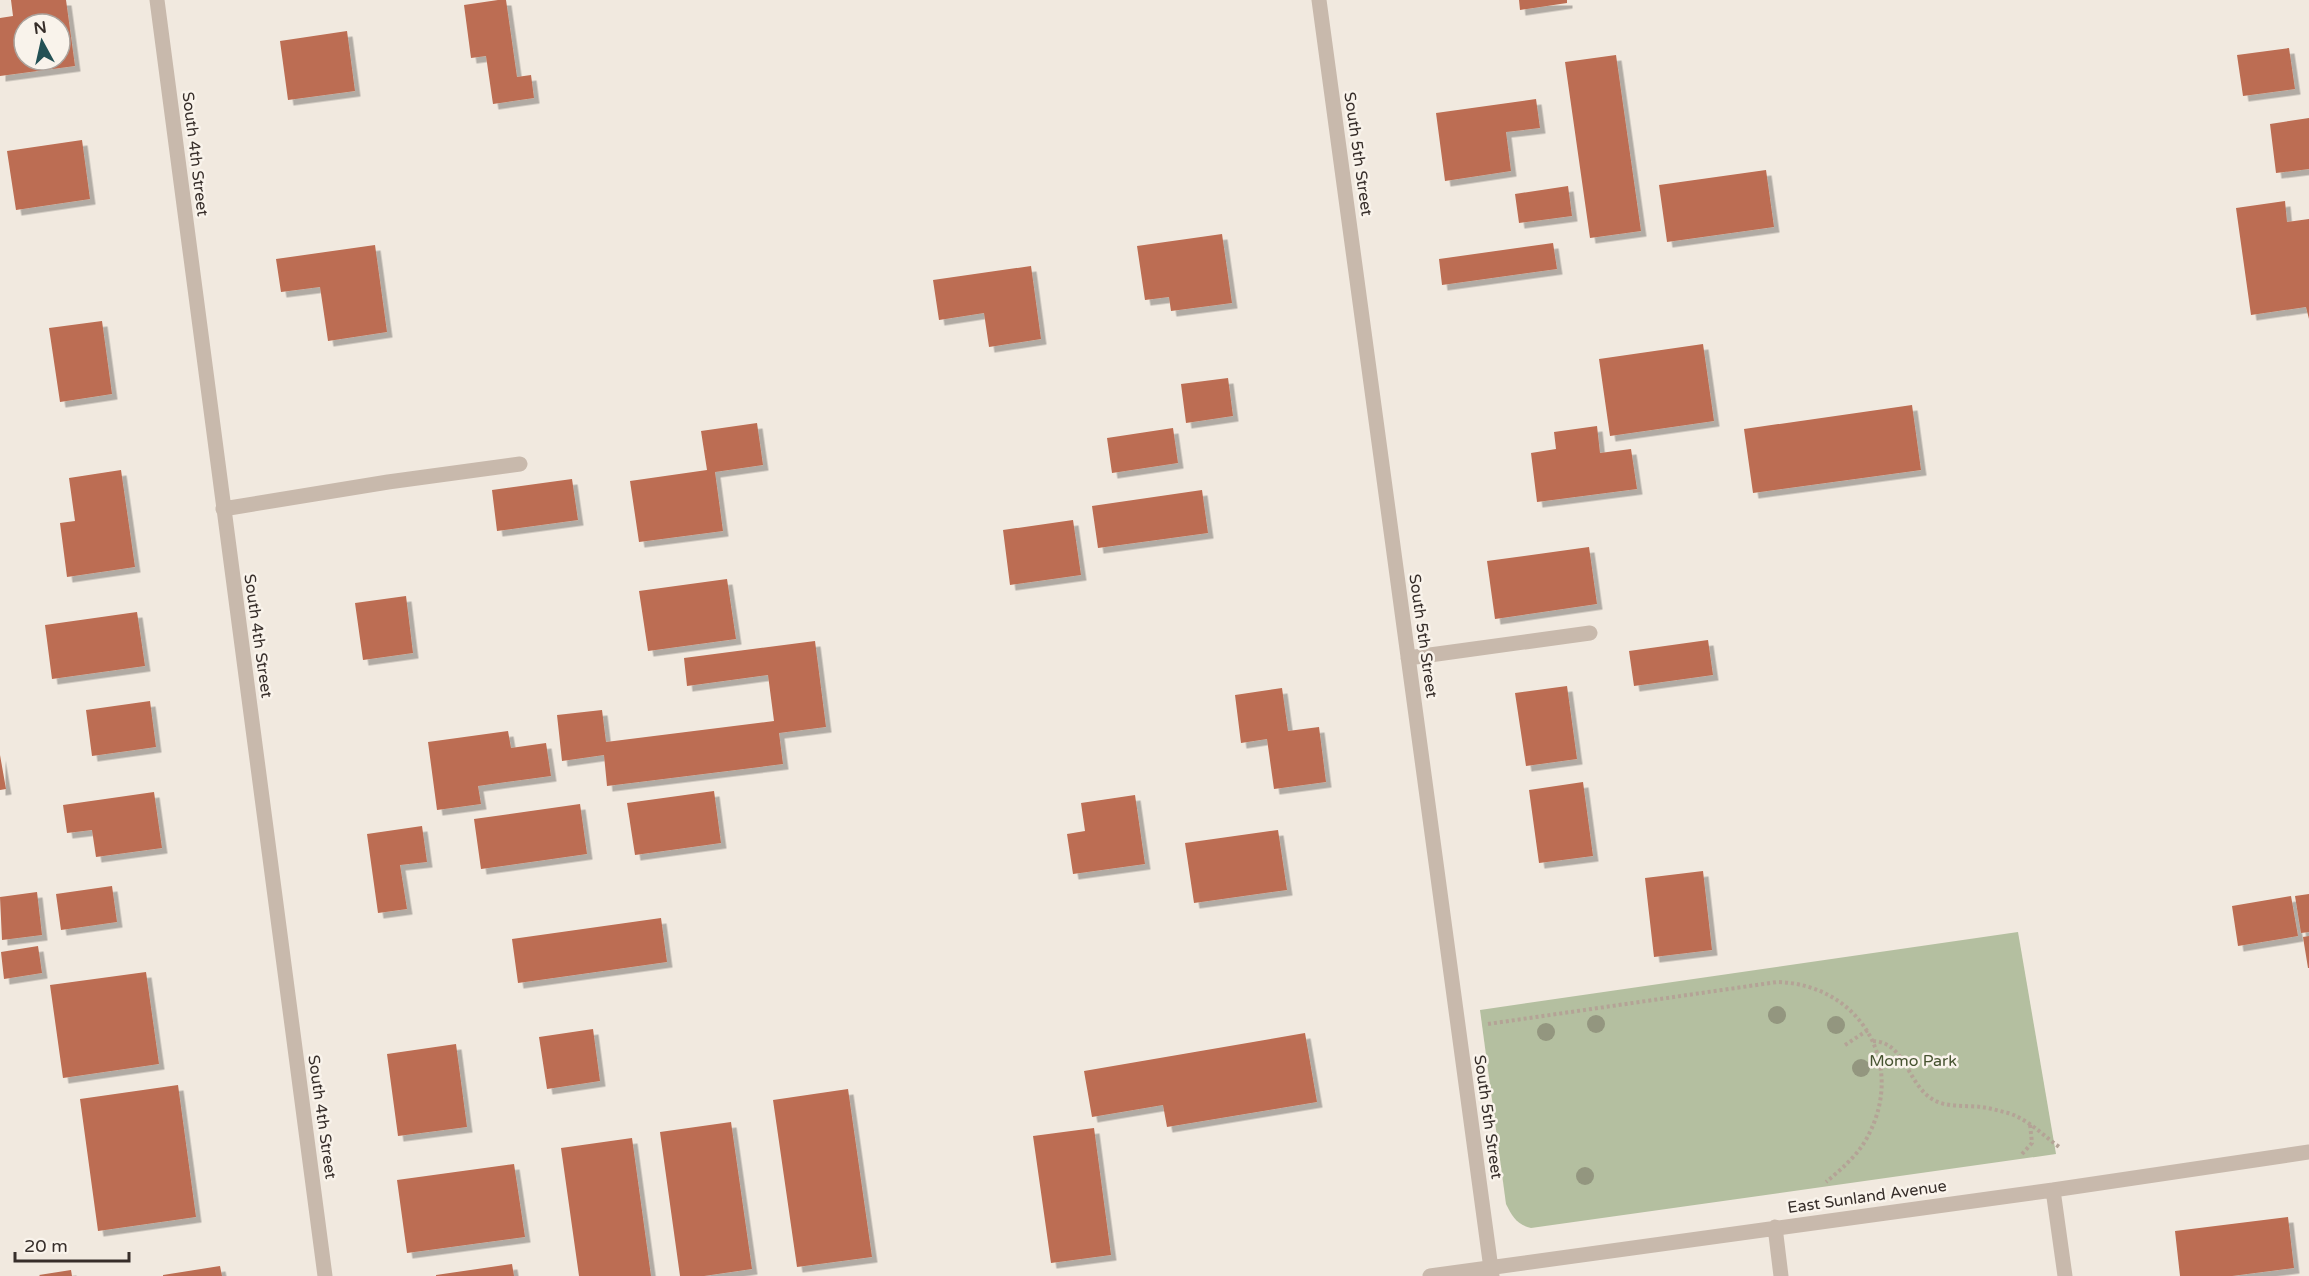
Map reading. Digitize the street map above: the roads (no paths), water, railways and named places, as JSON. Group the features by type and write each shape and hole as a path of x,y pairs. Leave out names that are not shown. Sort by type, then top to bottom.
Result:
{"street":[{"name":"South 4th Street","path":"157,0 325,1276"},
{"name":"South 5th Street","path":"1319,0 1491,1272"},
{"path":"223,509 388,482 520,464"},
{"path":"1408,658 1590,633"},
{"name":"East Sunland Avenue","path":"1430,1276 1491,1272 1775,1227 2053,1190 2309,1152"},
{"path":"2053,1190 2065,1276"},
{"path":"1775,1227 1781,1276"}],"park label":[{"name":"Momo Park","path":"1913,1061"}]}
